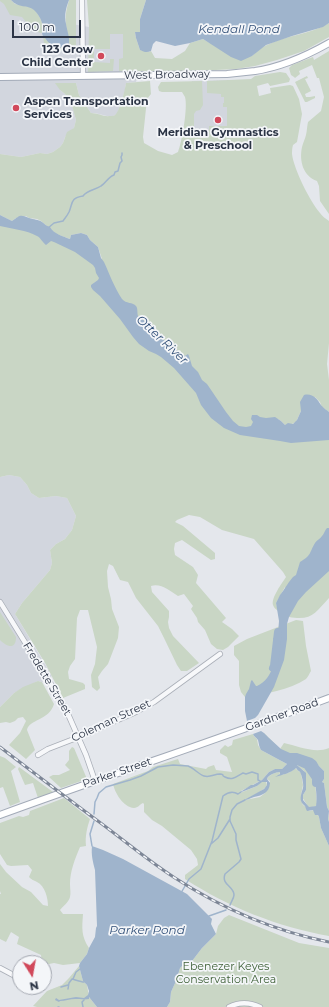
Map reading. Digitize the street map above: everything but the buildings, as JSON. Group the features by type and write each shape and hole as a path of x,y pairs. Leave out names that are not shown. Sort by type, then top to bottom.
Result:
{"main road":[{"name":"West Broadway","path":"0,77 227,74 255,71 285,64 311,53 329,43"},
{"name":"Gardner Road","path":"235,733 329,698"},
{"name":"Parker Street","path":"0,815 235,733"}],"street":[{"path":"82,0 83,76"},
{"name":"Fredette Street","path":"0,602 68,714 95,781"},
{"name":"Coleman Street","path":"38,755 48,749 146,707 220,654"},
{"path":"0,968 12,974"},
{"path":"229,1007 237,1004 250,1003 260,1007"}],"shaded area":[{"path":"0,0 11,0 15,4 66,23 135,32 138,71 136,82 126,83 117,114 107,116 91,113 79,95 76,83 60,90 71,101 76,120 74,128 65,137 60,147 47,154 40,153 21,157 0,154"},
{"path":"229,80 231,130 194,131 192,81"},
{"path":"9,475 20,477 27,485 31,493 39,498 56,496 67,498 76,516 72,530 65,539 56,544 50,550 52,563 50,570 22,603 15,614 52,676 42,682 38,681 14,693 0,707 0,477"}],"green space":[{"path":"0,0 11,0 15,4 30,7 35,10 42,23 42,33 30,30 28,24 22,17 10,15"},
{"path":"69,0 76,0 76,50 45,52 43,35 47,41 69,39 66,11"},
{"path":"87,0 146,0 140,19 140,32 135,32 140,50 151,51 155,58 172,59 185,51 190,43 203,39 252,56 263,47 274,42 314,30 329,23 329,37 304,51 255,66 236,69 196,71 119,71 119,59 123,58 123,34 110,34 110,49 94,49 94,62 110,63 110,59 114,59 113,71 88,72 89,27"},
{"path":"329,51 329,214 320,201 319,186 317,181 308,176 305,172 301,158 308,122 321,111 324,97 319,78 317,78 312,65 299,71 300,74 295,78 291,75 289,68 292,65 313,57 314,60"},
{"path":"280,72 286,73 290,79 289,82 270,86 268,83 257,86 259,96 271,93 270,88 290,85 293,86 299,99 302,114 297,142 292,147 293,161 299,177 312,201 321,214 329,221 329,343 327,364 329,380 329,412 322,407 320,402 315,397 301,411 296,422 285,425 278,419 273,426 329,434 329,598 316,612 308,617 289,617 285,587 276,603 278,611 274,608 273,602 277,591 286,577 254,539 222,530 200,517 189,515 175,522 183,526 215,553 215,559 211,560 182,540 175,543 175,555 193,567 198,575 196,583 226,618 222,622 239,636 223,650 217,649 211,644 205,630 198,622 191,609 193,606 184,594 178,596 162,587 155,585 151,586 152,592 169,611 168,622 173,636 199,663 187,671 181,671 158,626 136,598 128,582 120,580 113,566 109,564 107,571 108,587 112,609 119,627 118,638 108,664 98,677 100,688 97,691 92,687 91,675 95,664 97,647 88,610 80,610 77,618 75,659 68,672 69,679 83,683 85,685 85,689 63,698 45,663 15,614 22,603 50,570 52,563 50,550 56,544 65,539 72,530 76,516 67,498 56,496 39,498 31,493 27,485 20,477 9,475 0,477 0,221 102,259 98,247 87,235 81,233 71,235 70,239 56,234 37,219 26,216 16,218 12,221 0,215 0,154 21,157 40,153 47,154 60,147 67,132 74,128 76,120 71,102 55,83 76,83 79,95 91,113 114,116 118,112 126,83 150,81 151,94 147,99 143,137 144,143 158,151 172,155 178,152 181,141 186,102 182,92 159,91 158,87 161,82 202,81 203,105 200,110 196,111 194,114 194,130 209,130 209,126 227,126 227,107 223,107 224,97 221,97 221,94 207,93 207,81 251,79 255,76"},
{"path":"307,76 308,78 305,79 311,91 305,94 306,97 315,96 315,98 305,102 295,82"},
{"path":"0,612 16,637 16,641 13,646 5,644 0,640"},
{"path":"296,620 303,621 311,671 306,679 285,689 245,697 241,692 239,685 239,661 234,655 234,646 247,639"},
{"path":"38,681 42,682 54,704 48,714 29,726 27,730 35,750 26,759 9,745 20,733 26,721 23,717 10,723 0,723 0,707 14,693 23,687"},
{"path":"264,733 280,749 284,743 312,750 324,750 329,748 329,811 327,807 324,783 322,782 324,779 324,771 318,765 312,770 315,781 317,804 316,806 309,808 302,797 306,790 306,776 304,771 297,765 300,763 269,749"},
{"path":"253,734 257,739 261,750 287,764 282,769 275,769 269,772 262,780 241,791 240,793 257,786 261,782 266,782 267,785 263,789 245,800 260,797 265,793 270,781 267,779 272,774 280,772 279,775 283,774 290,772 295,768 301,773 303,785 301,800 303,805 309,811 314,810 319,817 321,828 329,846 329,936 291,927 254,915 218,898 185,879 185,875 198,865 197,859 191,850 162,826 152,820 144,812 143,803 135,808 126,805 120,799 114,788 113,784 148,771 153,767 178,759 180,764 206,769 214,765 216,770 232,772 227,757 220,753 220,750 225,745 228,747 232,745 233,740"},
{"path":"72,747 74,748 87,779 61,788 49,777 59,775 70,770 65,765 69,760 69,751"},
{"path":"0,756 16,767 11,771 20,802 10,806 3,787 0,788"},
{"path":"19,767 53,792 38,798 33,783 25,785 18,769"},
{"path":"64,798 90,819 86,832 86,846 80,847 72,870 69,899 60,910 63,914 83,914 83,932 89,948 87,954 80,963 63,965 52,963 52,955 41,955 17,944 19,937 11,932 6,942 0,939 0,864 22,887 31,892 43,905 48,906 47,896 44,889 40,884 29,877 32,870 28,865 7,865 0,854 0,823 19,816 23,817 29,815 30,811"},
{"name":"Ebenezer Keyes Conservation Area","path":"229,915 299,943 329,948 329,1007 167,1007 170,1002 171,992 180,968 183,965 189,965 202,948 216,934 218,926 224,918"},
{"path":"79,966 83,981 87,985 89,997 97,1007 33,1006 43,995 52,995 52,989 62,985"}],"water":[{"path":"11,0 69,0 65,18 69,36 69,44 59,48 50,44 42,35 41,21 35,11 29,7 17,5"},
{"name":"Kendall Pond","path":"146,0 329,0 329,23 323,27 266,45 252,56 241,61 231,57 203,39 175,46 156,41 153,44 151,51 146,52 140,50 135,32 140,32 140,19"},
{"path":"0,215 12,221 21,216 39,220 56,233 70,239 71,235 81,233 87,235 98,247 101,258 122,299 125,302 136,306 138,316 161,338 185,356 188,354 192,366 198,372 202,380 207,384 233,421 239,426 251,426 253,422 251,419 252,415 266,418 275,417 285,425 288,423 293,424 297,420 301,411 300,402 304,395 310,395 329,412 329,440 291,443 240,435 224,428 211,418 201,405 196,393 174,368 161,357 139,344 120,319 93,290 91,285 99,278 93,265 75,252 54,242 51,241 46,245 33,234 0,226"},
{"path":"327,528 329,528 329,571 298,601 289,617 284,660 274,687 258,715 247,721 245,697 251,681 252,680 257,686 267,678 273,668 277,643 273,639 278,633 279,621 276,603 289,582 296,575 300,562 308,556 315,543 323,535"},
{"path":"261,731 281,749 290,753 297,753 312,758 324,771 324,779 322,782 324,783 327,807 329,811 329,846 321,828 318,815 315,815 313,810 307,811 301,802 303,780 300,772 296,768 283,775 275,777 280,774 280,772 278,772 269,776 267,779 270,783 268,789 263,794 244,800 264,789 267,782 262,782 257,786 239,793 262,780 269,772 275,769 282,769 287,764 261,750 258,740 253,734","holes":["300,763 309,766 313,773 317,802 316,806 309,807 303,800 303,795 306,790 306,773 297,765"]},
{"name":"Parker Pond","path":"92,846 123,859 187,894 212,919 211,924 216,934 202,948 189,965 183,965 180,968 171,992 170,1002 167,1007 97,1007 89,997 89,999 73,999 59,1002 55,1000 56,998 59,1000 76,997 84,998 88,995 89,991 87,985 83,981 79,966 87,954 95,937 97,926 95,870"}],"waterway":[{"path":"48,228 54,223 63,221 76,198 83,196 87,192 101,186 114,175 115,172 118,171 122,161 122,153"},
{"name":"Otter River","path":"273,668 278,632"},
{"name":"Otter River","path":"298,761 307,765 316,778 316,783"},
{"path":"94,814 95,802 99,793 106,787 141,776 158,767 173,765 188,766 200,774 208,777 220,774 228,778 235,778 243,773 246,774 252,772 258,774 258,780 260,781"},
{"path":"181,893 189,879 201,869 212,841 223,796 230,792 238,794 241,792"},
{"path":"230,905 234,895 232,889 226,883 224,878 225,874 241,859 236,834 230,821 230,817 232,810 237,804 245,800"},
{"path":"211,844 218,838 230,819"},
{"path":"92,846 90,834 94,821"},
{"path":"209,916 226,910"},
{"path":"73,979 76,972 80,969"},
{"path":"68,989 69,983 72,979 84,982"},
{"path":"61,987 68,985"},
{"path":"83,1007 82,1002 84,1000"}],"railway":[{"path":"0,747 147,859 193,889 249,918 288,932 329,942"}],"place":[{"name":"123 Grow Child Center","path":"101,56"},
{"name":"Aspen Transportation Services","path":"16,108"},
{"name":"Meridian Gymnastics & Preschool","path":"218,120"}]}
